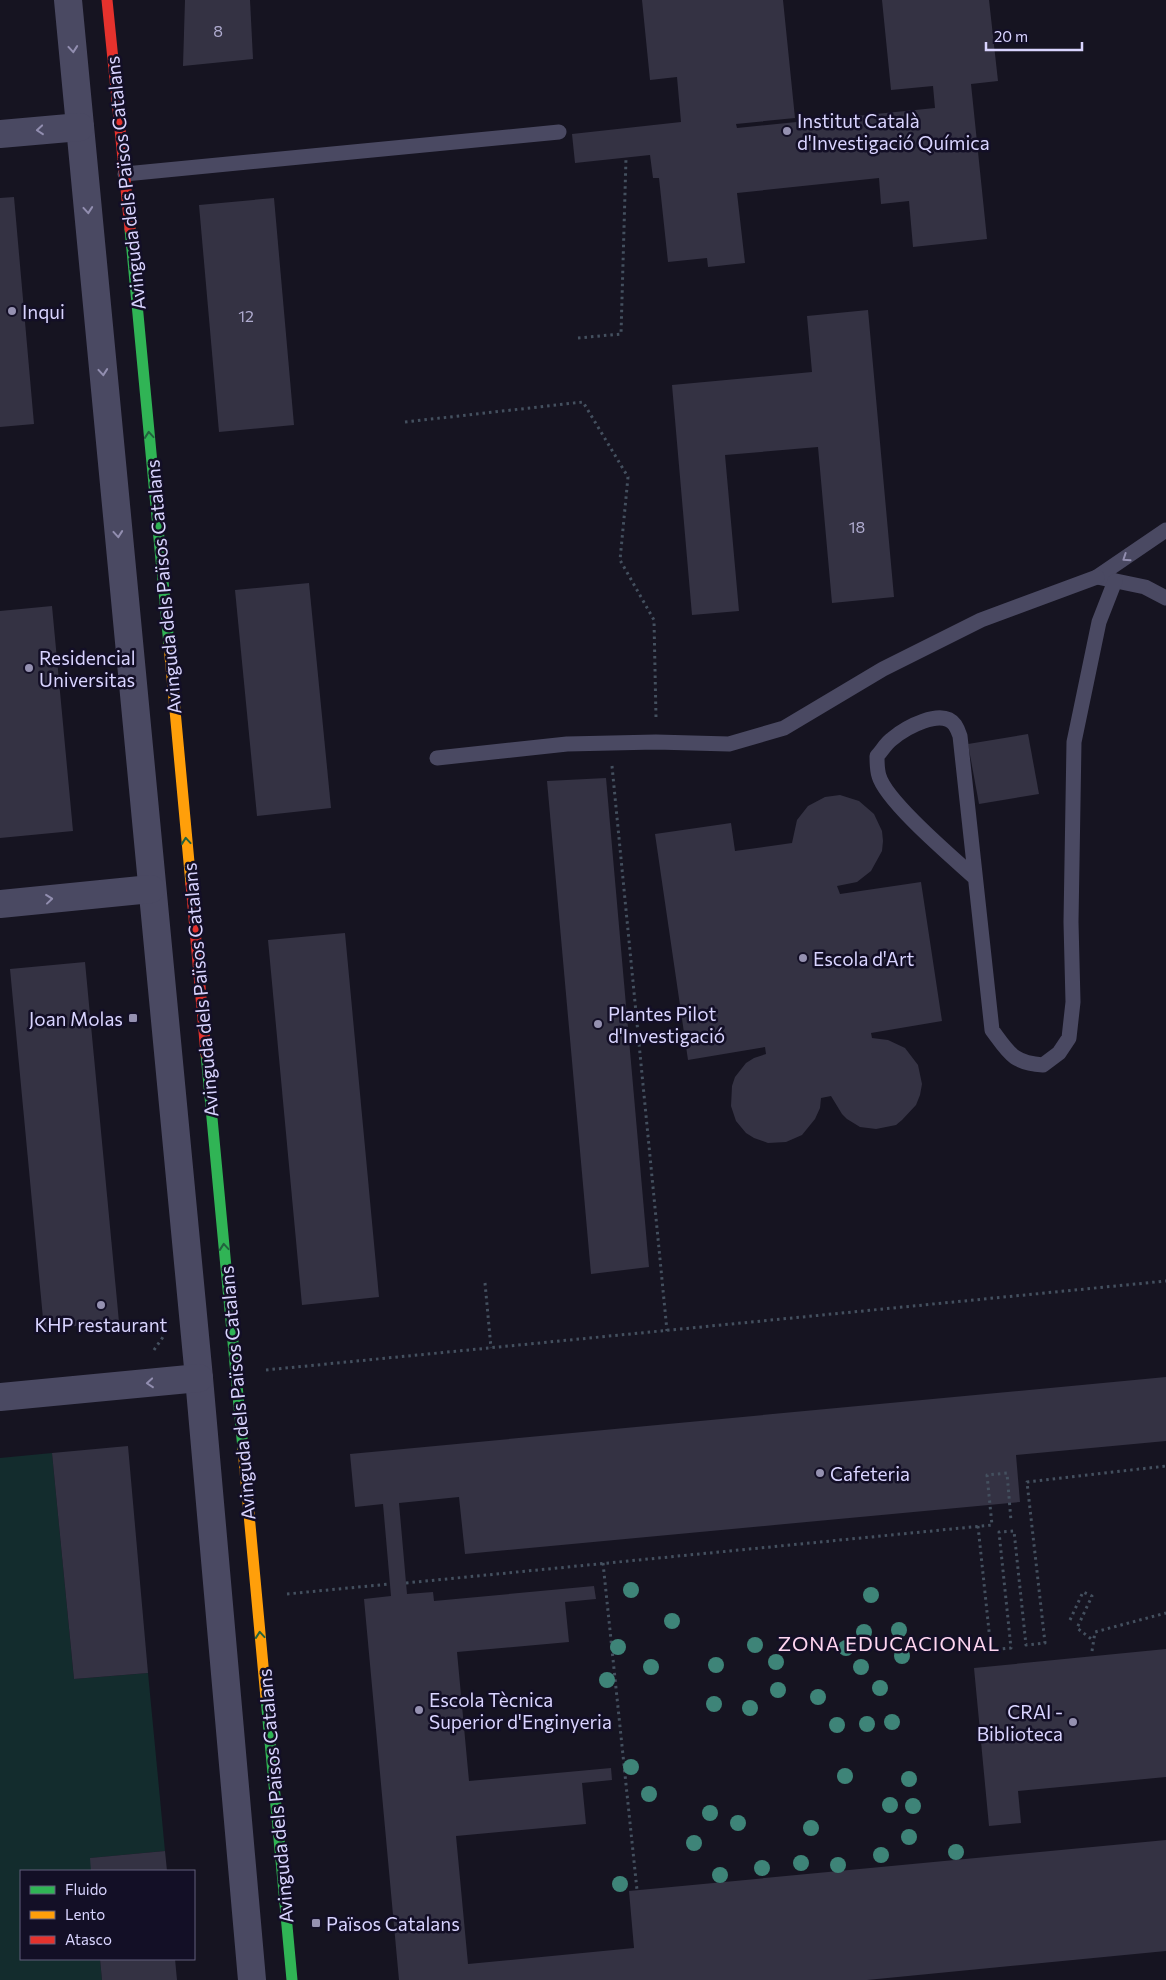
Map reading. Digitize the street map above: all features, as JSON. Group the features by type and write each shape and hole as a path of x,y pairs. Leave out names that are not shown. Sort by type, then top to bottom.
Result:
{"street":[{"name":"Avinguda dels Països Catalans","path":"68,0 151,889 199,1378 252,1980"},
{"name":"Avinguda dels Països Catalans","path":"107,0 125,174 292,1980"},
{"path":"0,134 80,127"},
{"path":"0,904 151,889"},
{"path":"0,1397 199,1378"}],"lane":[{"path":"125,174 559,132"},
{"path":"437,758 567,744 656,742 729,744 784,728 883,669 982,620 1097,577 1166,530"},
{"path":"1097,577 1145,587 1166,598"},
{"path":"974,877 905,811 886,790 879,776 877,756 891,739 912,726 937,717 946,719 954,724 960,736 992,1030 1009,1053 1026,1064 1043,1065 1059,1054 1069,1038 1074,1002 1071,922 1074,742 1099,622 1115,581"}],"path":[{"path":"578,338 621,334 626,158"},
{"path":"405,422 583,402 628,477 620,560 654,620 656,742"},
{"path":"610,743 667,1331"},
{"path":"235,1373 1166,1281"},
{"path":"485,1283 491,1348"},
{"path":"152,1352 159,1346 167,1330"},
{"path":"978,1526 991,1650 1011,1648 999,1532 1014,1531 1026,1645 1045,1643 1028,1482 1166,1466"},
{"path":"406,1583 992,1525 987,1475 1007,1473 1011,1521"},
{"path":"603,1563 637,1890"},
{"path":"256,1597 390,1584"},
{"path":"1070,1620 1083,1592 1092,1596 1077,1628 1094,1641"},
{"path":"1092,1651 1095,1632 1166,1613"}],"green space":[{"path":"52,1453 74,1679 148,1673 165,1851 91,1858 91,1870 20,1870 20,1960 100,1960 102,1980 0,1980 0,1458"}],"building":[{"path":"185,0 250,0 253,59 183,66"},
{"name":"Institut Català d'Investigació Química","path":"642,0 783,0 795,118 736,124 737,128 935,108 933,86 891,90 882,0 989,0 998,81 971,84 987,239 913,247 909,201 881,204 879,178 737,193 745,263 708,267 707,258 668,262 659,178 653,178 650,155 575,163 572,134 681,122 677,77 650,80"},
{"name":"Inqui","path":"14,197 34,424 0,427 0,198"},
{"path":"274,198 294,425 219,432 199,205"},
{"path":"868,310 894,597 832,603 818,447 725,455 739,611 692,615 672,385 812,372 807,316"},
{"path":"309,583 331,808 257,816 235,590"},
{"name":"Residencial Universitas","path":"52,606 73,831 0,838 0,611"},
{"path":"1028,734 1039,794 979,804 968,744"},
{"name":"Plantes Pilot d'Investigació","path":"606,778 649,1267 591,1274 547,781"},
{"name":"Escola d'Art","path":"840,795 859,801 874,814 882,831 883,841 882,851 871,871 857,882 837,886 840,894 921,882 942,1021 871,1033 872,1038 888,1040 905,1048 918,1065 922,1084 920,1095 916,1105 896,1125 876,1129 860,1127 842,1114 831,1096 821,1098 820,1108 815,1119 802,1135 786,1142 768,1143 746,1133 736,1121 731,1106 732,1086 735,1077 746,1063 766,1054 765,1047 688,1060 655,834 731,823 735,851 792,843 797,820 808,806 825,797"},
{"path":"345,933 379,1297 302,1305 268,940"},
{"path":"85,962 119,1322 44,1329 10,969"},
{"name":"Escola Tècnica Superior d'Enginyeria","path":"1166,1377 1166,1441 1016,1455 1020,1502 465,1554 459,1497 399,1503 407,1594 433,1592 434,1601 594,1586 596,1599 565,1602 569,1642 457,1652 469,1781 611,1768 612,1780 582,1783 586,1824 456,1836 468,1964 634,1948 629,1891 1166,1840 1166,1951 867,1980 399,1980 364,1599 391,1596 383,1504 355,1507 350,1454"},
{"path":"128,1446 148,1673 74,1679 52,1453"},
{"name":"CRAI - Biblioteca","path":"1166,1649 1166,1777 1018,1791 1021,1823 989,1826 974,1668"},
{"path":"165,1851 167,1870 91,1870 90,1858"},
{"path":"100,1960 175,1960 177,1980 102,1980"}],"traffic: fast":[{"path":"130,229 169,645"},
{"path":"206,1054 243,1449"},
{"path":"266,1698 292,1980"}],"traffic: slow":[{"path":"169,645 191,884"},
{"path":"243,1449 266,1698"}],"traffic: jam":[{"path":"107,0 130,229"},
{"path":"191,884 206,1054"}],"place":[{"name":"Institut Català d'Investigació Química","path":"787,131"},
{"name":"Inqui","path":"12,311"},
{"name":"Residencial Universitas","path":"29,668"},
{"name":"Escola d'Art","path":"803,958"},
{"name":"Joan Molas","path":"133,1018"},
{"name":"Plantes Pilot d'Investigació","path":"598,1024"},
{"name":"KHP restaurant","path":"101,1305"},
{"name":"Cafeteria","path":"820,1473"},
{"name":"Escola Tècnica Superior d'Enginyeria","path":"419,1710"},
{"name":"CRAI - Biblioteca","path":"1073,1722"},
{"name":"Països Catalans","path":"316,1923"}],"district":[{"name":"ZONA EDUCACIONAL","path":"889,1643"}]}
